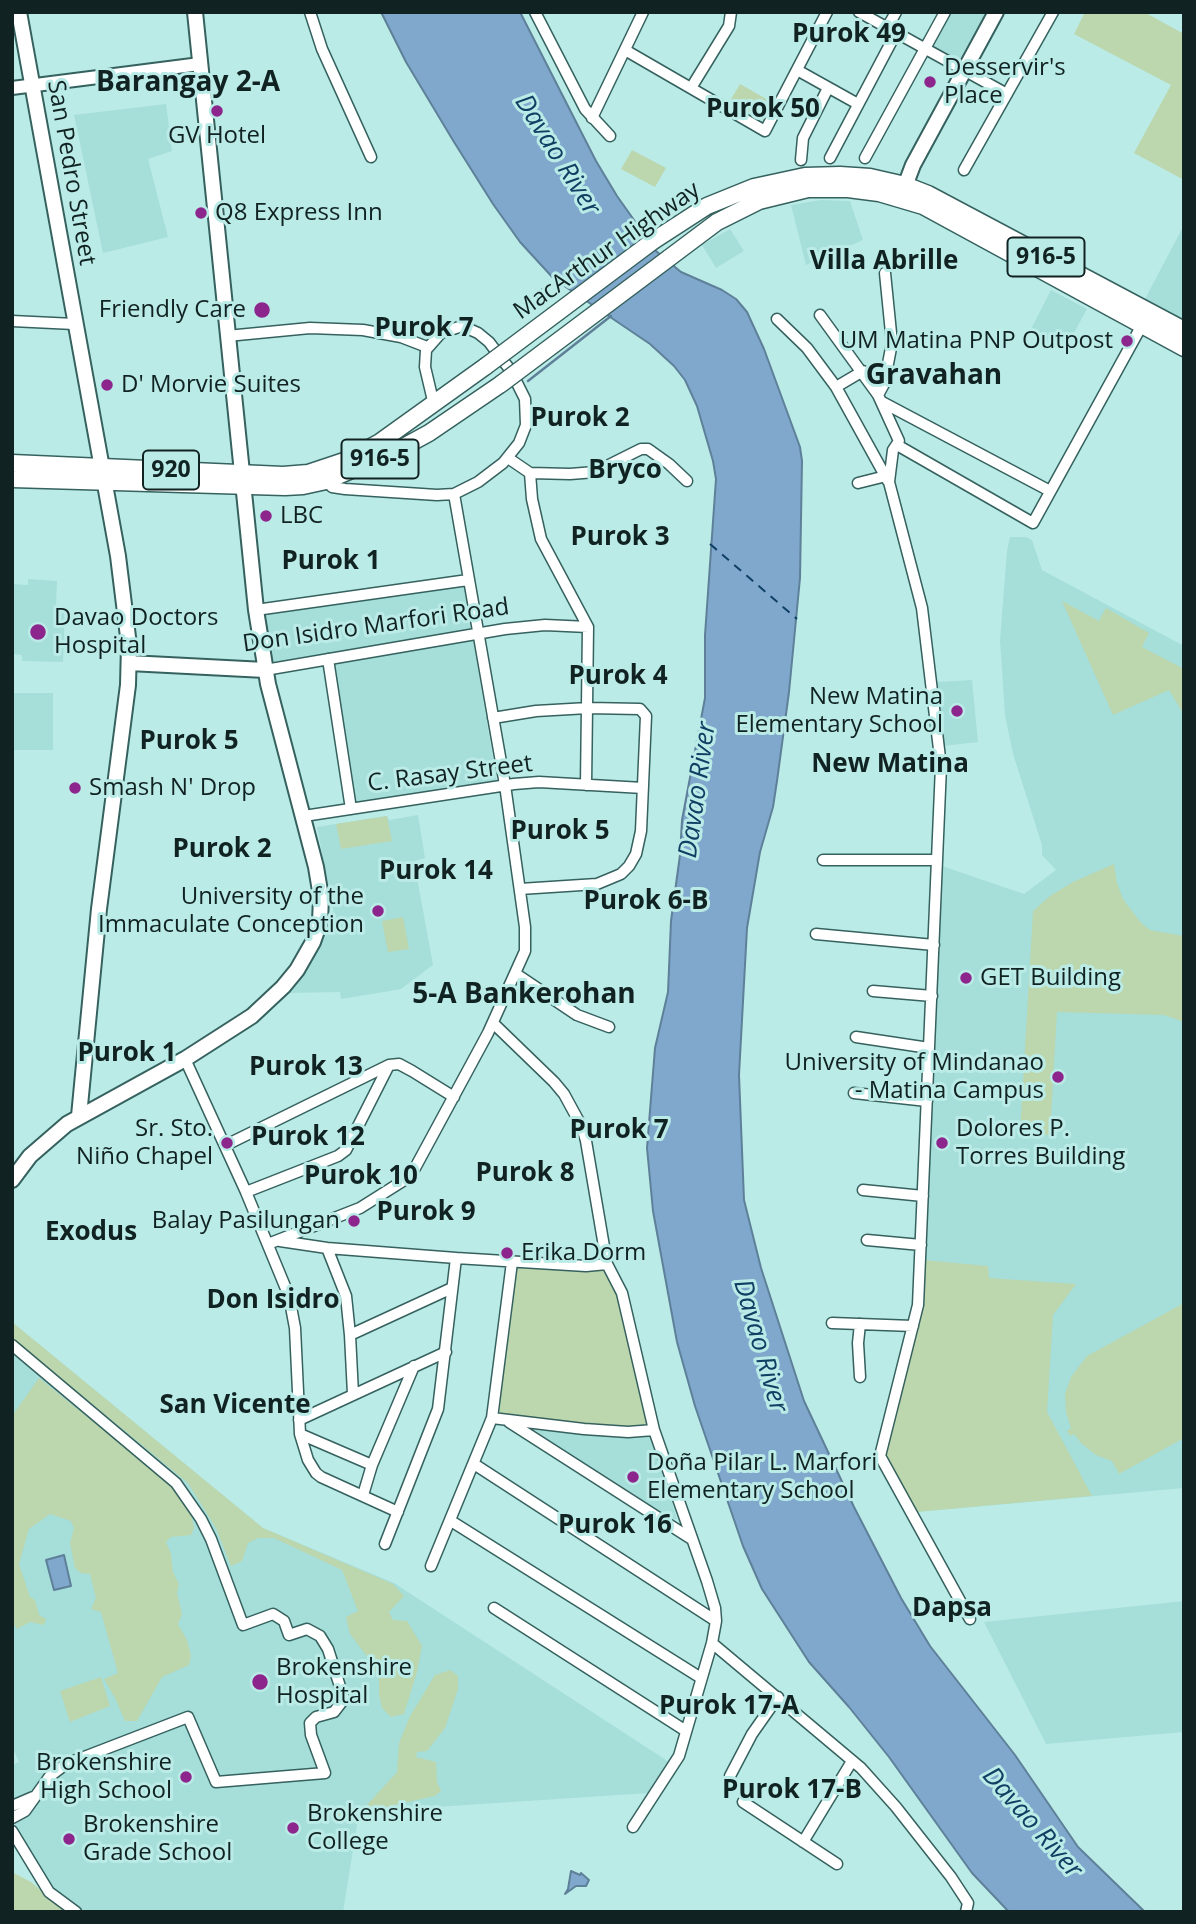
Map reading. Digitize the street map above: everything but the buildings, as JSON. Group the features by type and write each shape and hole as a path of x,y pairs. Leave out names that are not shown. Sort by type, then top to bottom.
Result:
{"main road":[{"name":"San Pedro Street","path":"19,12 118,556 128,632 129,663 99,909 79,1116"},
{"path":"12,1180 30,1156 79,1116 235,1029 269,1002 297,970 313,942 320,922 321,905 316,867 265,670 256,610 195,12"},
{"path":"903,192 913,165 996,12"},
{"name":"MacArthur Highway","path":"453,391 653,241 718,200 776,181 805,176 870,177 903,192 1184,348"},
{"name":"MacArthur Highway","path":"326,481 372,463 429,433 500,384 727,216 759,201 780,195 826,188 879,193 903,192 950,205 1184,330"},
{"name":"916-5","path":"242,479 294,475 325,468 367,450 453,391"},
{"name":"920","path":"12,463 102,466 242,479"},
{"name":"920","path":"12,479 104,483 242,479"},
{"name":"916-5","path":"242,479 285,487 326,481"},
{"name":"Don Isidro Marfori Road","path":"129,663 265,670"}],"street":[{"path":"310,12 322,49 371,157"},
{"path":"535,12 576,93 592,118 610,136"},
{"path":"592,118 642,12"},
{"path":"625,50 765,131 827,12"},
{"path":"859,12 1007,94"},
{"path":"830,158 892,31 895,12"},
{"path":"865,158 945,12"},
{"path":"964,170 1053,12"},
{"path":"691,88 729,26 727,14"},
{"path":"12,88 200,64"},
{"path":"797,70 858,104"},
{"path":"801,160 803,138 828,88"},
{"path":"880,398 892,343 885,273"},
{"path":"820,316 863,371 880,398 899,441 893,450 887,479"},
{"path":"777,319 807,348 836,387 887,479 922,608 937,718 942,791 936,860 921,1245 918,1305 880,1456 971,1619"},
{"path":"12,320 74,324"},
{"path":"897,445 1033,523 1142,325"},
{"path":"326,481 331,487 345,489 454,494 478,482 508,458 522,436 527,412 522,391 503,359 478,333 461,326 441,332 427,347 424,358 433,405"},
{"path":"227,336 310,328 363,330 401,337 427,347"},
{"path":"836,387 863,371"},
{"path":"426,375 435,383 453,391"},
{"path":"880,398 1050,491"},
{"path":"508,458 530,473 595,472 641,449 648,449 687,481"},
{"path":"530,473 531,499 541,539 588,627 586,785"},
{"path":"858,483 887,479"},
{"path":"268,1244 360,1208 406,1179 415,1168 493,1023 525,951 520,889 505,785 454,494"},
{"path":"256,610 468,580"},
{"name":"Don Isidro Marfori Road","path":"265,670 477,634 545,625 588,627"},
{"path":"328,659 351,809"},
{"path":"493,718 536,711 588,708 640,709 644,712 643,788 636,854 621,874 608,881 584,886 520,889"},
{"name":"C. Rasay Street","path":"304,816 530,782 643,788"},
{"path":"823,860 936,860"},
{"path":"816,934 934,944"},
{"path":"516,974 577,1015 609,1027"},
{"path":"873,991 932,996"},
{"path":"493,1023 554,1082 576,1115 586,1141 607,1264 622,1293 654,1430 708,1581 716,1621 679,1756 633,1827"},
{"path":"856,1037 929,1048"},
{"path":"185,1059 226,1146 289,1296 294,1318 300,1434 308,1460 316,1473 398,1512"},
{"path":"226,1146 389,1065 399,1064 454,1097"},
{"path":"246,1192 338,1156 346,1150 389,1065"},
{"path":"854,1093 927,1101"},
{"path":"863,1189 923,1196"},
{"path":"867,1240 921,1245"},
{"path":"279,1241 327,1248 512,1262 586,1266 607,1264"},
{"path":"327,1248 346,1296 351,1335 353,1394"},
{"path":"385,1544 438,1409 456,1258"},
{"path":"431,1566 492,1418 512,1262"},
{"path":"351,1335 452,1288"},
{"path":"832,1323 913,1326"},
{"path":"860,1324 860,1377"},
{"path":"12,1345 176,1483 201,1519 211,1539 243,1625 273,1614 284,1621 289,1635 307,1629 320,1636 328,1649 343,1695 343,1702 338,1709 316,1717 310,1723 311,1735 325,1773 216,1782 188,1717 66,1764 50,1776 25,1811 12,1818"},
{"path":"299,1420 446,1352"},
{"path":"363,1495 372,1465 414,1366"},
{"path":"492,1418 509,1422 628,1432 654,1430"},
{"path":"509,1422 691,1538"},
{"path":"300,1434 372,1465"},
{"path":"474,1464 716,1621"},
{"path":"451,1521 701,1678"},
{"path":"494,1608 686,1731"},
{"path":"712,1643 852,1761 896,1808 951,1877 968,1903 966,1912"},
{"path":"730,1776 752,1734 778,1697"},
{"path":"803,1842 852,1761"},
{"path":"12,1806 33,1797"},
{"path":"743,1802 837,1864"},
{"path":"12,1831 44,1884 57,1900 76,1912"},
{"path":"57,1900 58,1912"}],"shaded area":[{"path":"947,12 986,12 958,62 928,46"},
{"path":"166,104 172,151 148,159 168,237 103,253 74,115"},
{"path":"821,200 850,201 863,240 806,265 791,205"},
{"path":"1184,225 1184,319 1145,299"},
{"path":"730,229 744,251 716,268 702,245"},
{"path":"1051,290 1087,309 1064,351 1029,333"},
{"name":"University of Mindanao - Matina Campus","path":"1010,537 1026,537 1032,540 1042,570 1184,646 1184,1488 916,1512 883,1457 923,1305 942,866 1024,894 1056,870 1042,855 1042,845 1013,754 1005,715 1000,640"},
{"name":"Davao Doctors Hospital","path":"28,579 57,581 56,608 65,609 63,662 22,661 22,655 12,654 12,584 28,585"},
{"path":"464,585 472,631 269,664 261,615"},
{"path":"473,639 497,783 353,804 332,662"},
{"name":"New Matina Elementary School","path":"972,680 978,742 943,746 937,682"},
{"path":"12,693 53,693 53,750 12,750"},
{"name":"University of the Immaculate Conception","path":"418,815 425,858 414,861 433,965 401,989 341,999 340,992 288,993 312,961 334,915 317,827 387,816 389,820"},
{"path":"12,1322 263,1528 394,1583 669,1762 648,1793 421,1808 358,1819 343,1912 84,1912 69,1903 55,1892 12,1820 12,1765 19,1762 12,1746"},
{"name":"Doña Pilar L. Marfori Elementary School","path":"531,1424 650,1431 677,1519 667,1520 533,1432"},
{"path":"1184,1601 1184,1732 1046,1744 984,1622"}],"green space":[{"path":"1085,12 1144,12 1184,34 1184,180 1134,153 1171,85 1074,34"},
{"path":"740,84 775,104 765,121 730,101"},
{"path":"632,150 666,168 655,187 621,169"},
{"path":"1062,601 1099,621 1106,608 1149,633 1142,647 1184,669 1184,715 1169,690 1113,715"},
{"path":"387,816 392,841 341,849 336,824"},
{"path":"1114,864 1123,899 1141,923 1150,930 1184,936 1184,1022 1164,1015 1057,1012 1050,1135 1020,1133 1033,911 1050,896 1073,882"},
{"path":"403,917 409,949 388,952 382,921"},
{"path":"923,1260 988,1266 989,1278 1076,1284 1053,1315 1047,1412 1092,1496 916,1512 883,1457 923,1305"},
{"path":"515,1268 605,1270 617,1291 649,1426 626,1429 499,1413"},
{"path":"1184,1303 1184,1438 1119,1474 1112,1461 1096,1455 1074,1434 1070,1436 1067,1431 1071,1428 1066,1412 1065,1394 1071,1377 1087,1356"},
{"path":"12,1322 263,1528 393,1584 404,1596 389,1612 393,1620 407,1621 422,1646 404,1714 391,1717 382,1708 379,1680 369,1659 350,1634 346,1617 358,1611 342,1570 274,1538 258,1538 248,1543 242,1561 231,1566 216,1528 188,1483 12,1338"},
{"path":"39,1378 173,1486 191,1514 194,1528 191,1535 171,1537 166,1542 171,1554 173,1572 179,1584 177,1593 182,1614 178,1624 187,1640 191,1656 189,1665 162,1677 137,1721 125,1721 104,1679 118,1673 101,1612 91,1609 96,1598 90,1574 81,1573 75,1568 70,1543 74,1528 71,1521 50,1514 29,1529 19,1564 30,1597 35,1600 39,1615 46,1619 44,1625 30,1622 17,1629 12,1621 12,1416"},
{"path":"450,1670 458,1676 458,1689 445,1728 427,1751 417,1752 416,1757 436,1762 437,1782 441,1791 435,1796 394,1805 384,1812 355,1823 341,1820 333,1814 365,1807 397,1772 399,1743 410,1716 435,1675"},
{"path":"101,1677 110,1706 70,1722 60,1691"},
{"path":"12,1872 31,1882 66,1912 12,1912"}],"water":[{"name":"Davao River","path":"381,12 520,12 596,161 656,251 681,272 736,299 747,312 764,349 800,447 800,578 777,781 773,807 760,852 747,928 739,1075 744,1200 761,1268 804,1401 901,1598 930,1646 1015,1755 1078,1847 1145,1912 1009,1912 972,1873 889,1757 809,1662 762,1589 743,1546 695,1406 677,1342 653,1211 647,1148 655,1048 668,992 671,921 682,820 705,698 705,635 716,479 713,461 697,406 685,380 650,344 554,279 520,242 454,142 406,62"},
{"path":"64,1555 71,1586 54,1590 46,1560"},
{"path":"571,1871 580,1875 581,1873 589,1880 586,1886 576,1886 565,1894 568,1889"}],"waterway":[{"path":"524,304 548,285"},
{"path":"528,381 611,316"}],"ferry route":[{"path":"710,544 797,619"}],"place":[{"name":"Desservir's Place","path":"930,82"},
{"name":"GV Hotel","path":"217,111"},
{"name":"Q8 Express Inn","path":"201,213"},
{"name":"Friendly Care","path":"262,310"},
{"name":"UM Matina PNP Outpost","path":"1127,341"},
{"name":"D' Morvie Suites","path":"107,385"},
{"name":"LBC","path":"266,516"},
{"name":"Davao Doctors Hospital","path":"38,632"},
{"name":"New Matina Elementary School","path":"957,711"},
{"name":"Smash N' Drop","path":"75,788"},
{"name":"University of the Immaculate Conception","path":"378,911"},
{"name":"GET Building","path":"966,978"},
{"name":"University of Mindanao - Matina Campus","path":"1058,1077"},
{"name":"Sr. Sto. Niño Chapel","path":"227,1143"},
{"name":"Dolores P. Torres Building","path":"942,1143"},
{"name":"Balay Pasilungan","path":"354,1221"},
{"name":"Erika Dorm","path":"507,1253"},
{"name":"Doña Pilar L. Marfori Elementary School","path":"633,1477"},
{"name":"Brokenshire Hospital","path":"260,1682"},
{"name":"Brokenshire High School","path":"186,1777"},
{"name":"Brokenshire College","path":"293,1828"},
{"name":"Brokenshire Grade School","path":"69,1839"}],"district":[{"name":"Purok 49","path":"849,35"},
{"name":"Barangay 2-A","path":"188,83"},
{"name":"Purok 50","path":"763,110"},
{"name":"Villa Abrille","path":"884,262"},
{"name":"Purok 7","path":"424,329"},
{"name":"Gravahan","path":"934,376"},
{"name":"Purok 2","path":"580,419"},
{"name":"Bryco","path":"625,471"},
{"name":"Purok 3","path":"620,538"},
{"name":"Purok 1","path":"331,562"},
{"name":"Purok 4","path":"618,677"},
{"name":"Purok 5","path":"189,742"},
{"name":"New Matina","path":"890,765"},
{"name":"Purok 5","path":"560,832"},
{"name":"Purok 2","path":"222,850"},
{"name":"Purok 14","path":"436,872"},
{"name":"Purok 6-B","path":"646,902"},
{"name":"5-A Bankerohan","path":"524,995"},
{"name":"Purok 1","path":"127,1054"},
{"name":"Purok 13","path":"306,1068"},
{"name":"Purok 7","path":"619,1131"},
{"name":"Purok 12","path":"308,1138"},
{"name":"Purok 8","path":"525,1174"},
{"name":"Purok 10","path":"361,1177"},
{"name":"Purok 9","path":"426,1213"},
{"name":"Exodus","path":"91,1233"},
{"name":"Don Isidro","path":"273,1301"},
{"name":"San Vicente","path":"235,1406"},
{"name":"Purok 16","path":"615,1526"},
{"name":"Dapsa","path":"952,1609"},
{"name":"Purok 17-A","path":"729,1707"},
{"name":"Purok 17-B","path":"792,1791"}]}
